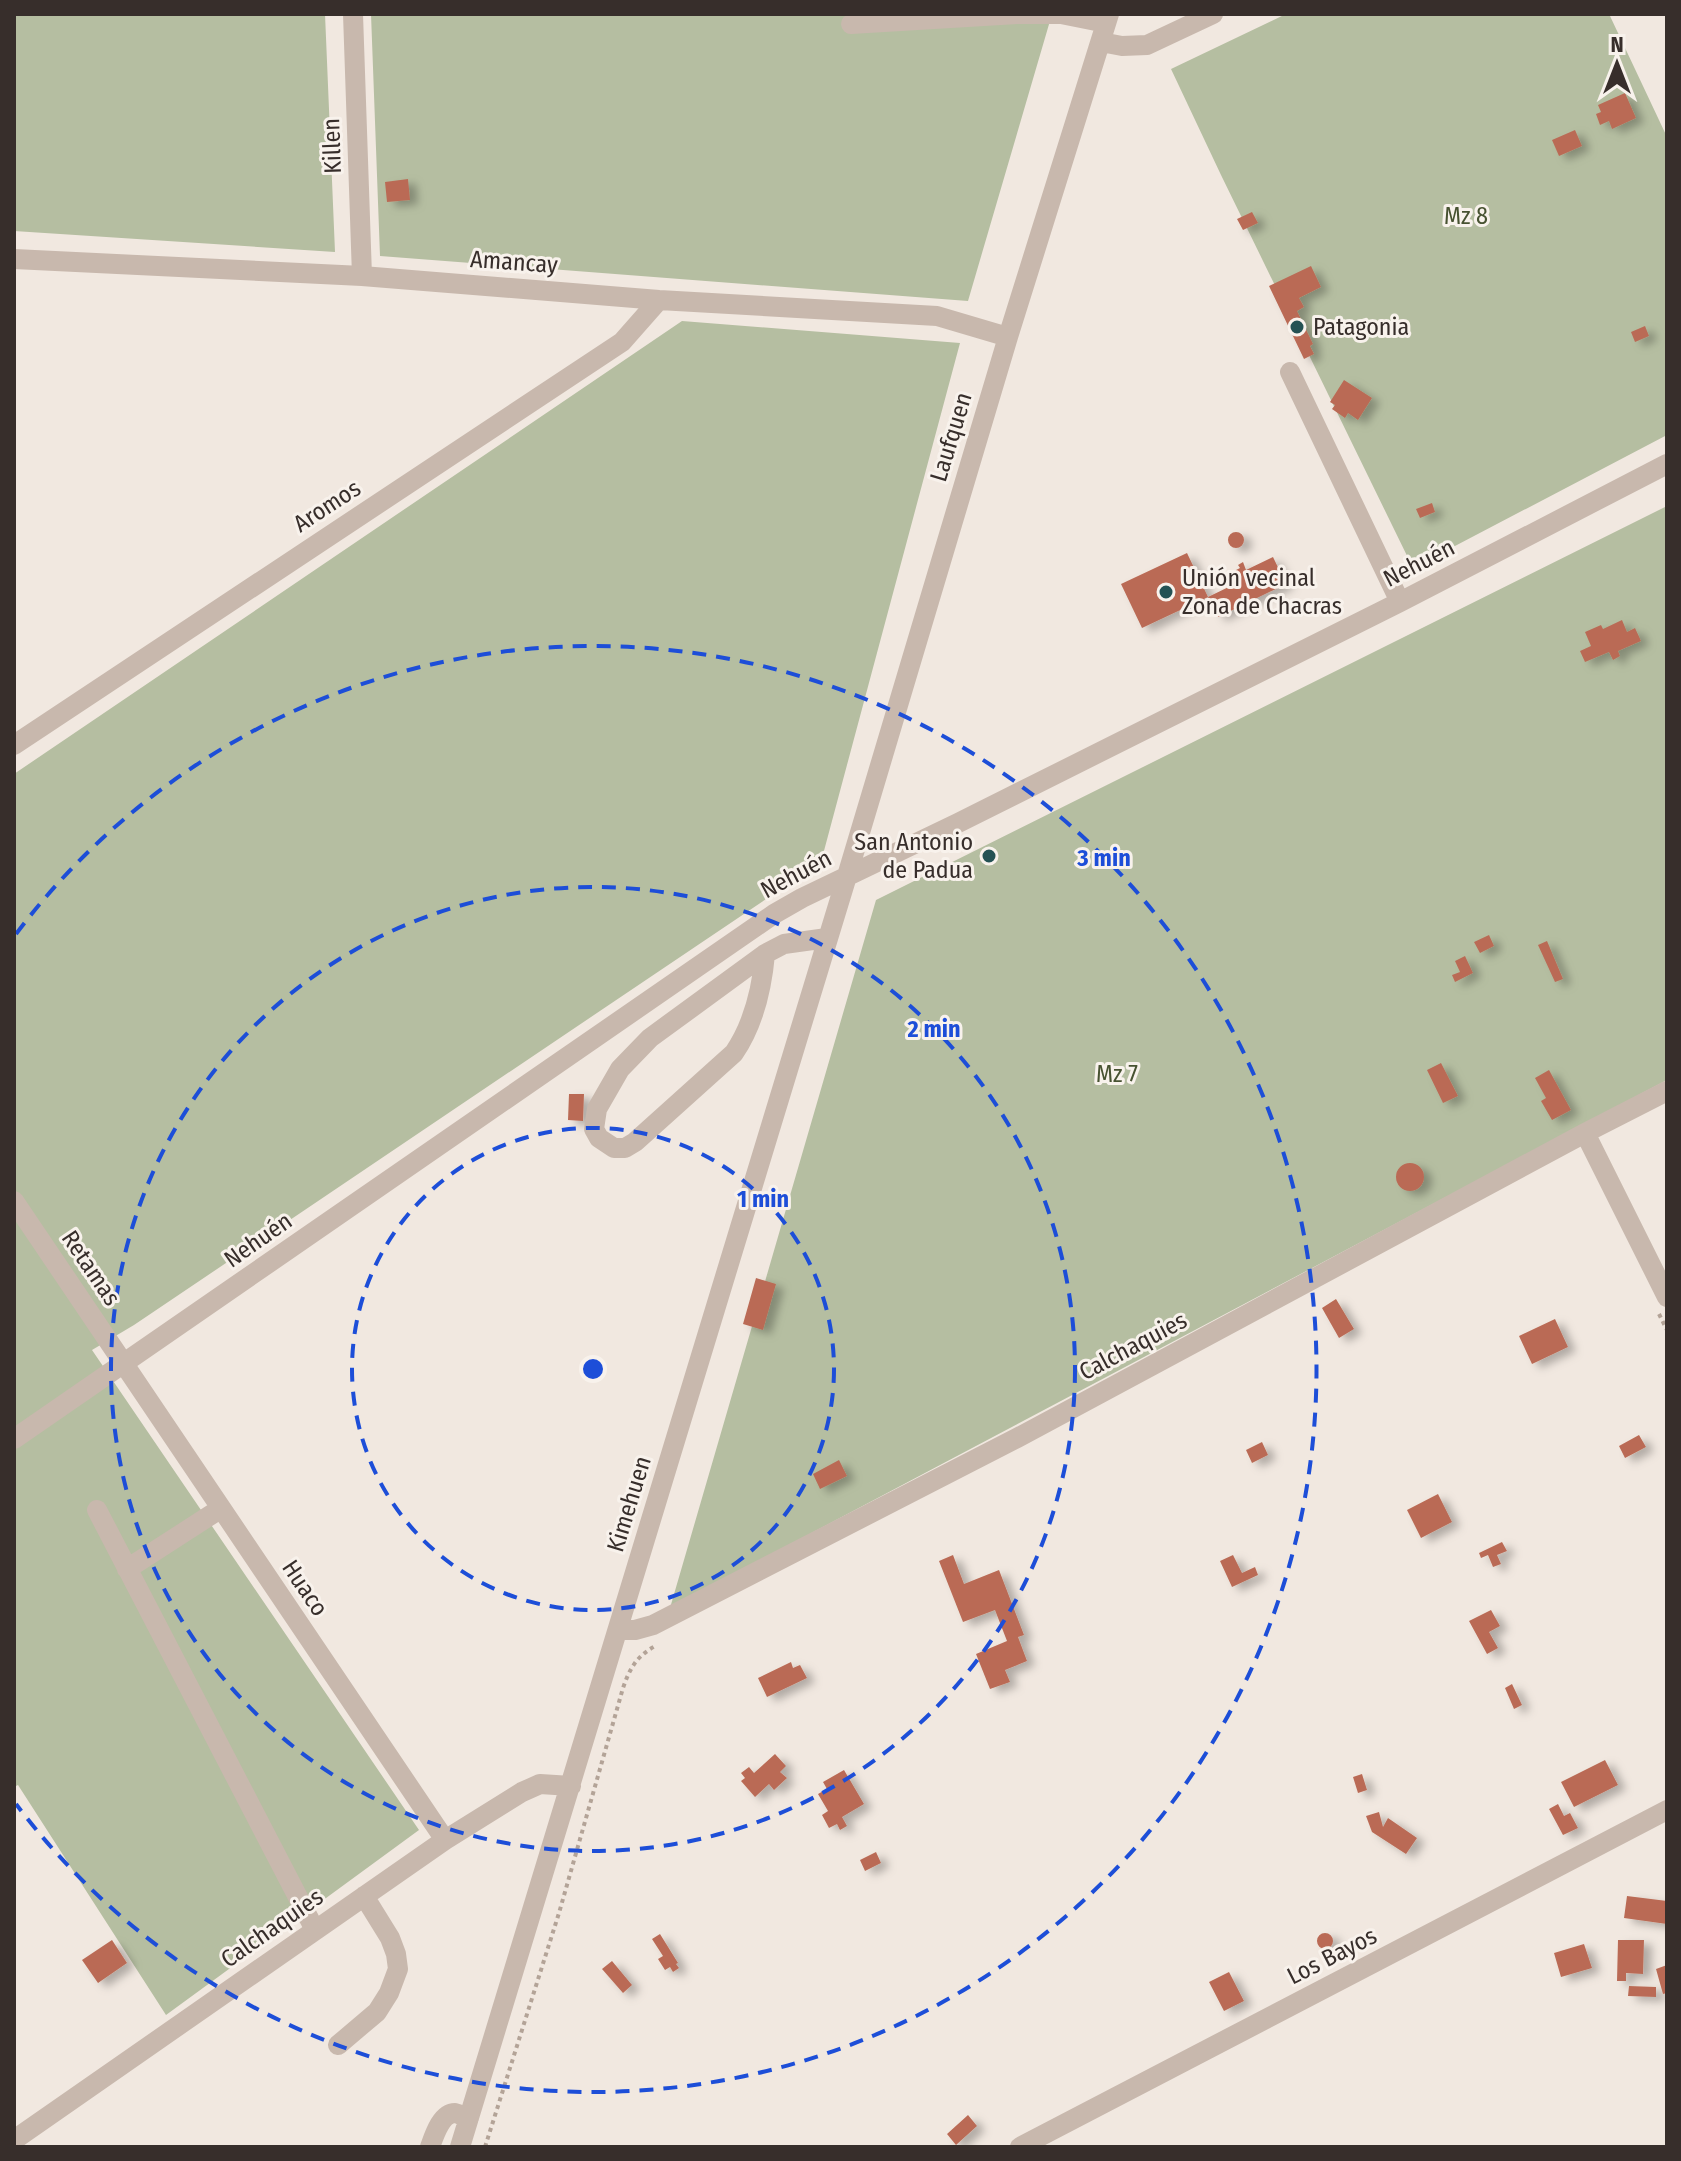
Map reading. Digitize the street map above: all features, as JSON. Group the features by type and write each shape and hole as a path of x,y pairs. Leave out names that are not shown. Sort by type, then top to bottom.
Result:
{"street":[{"name":"Killen","path":"353,14 362,276"},
{"path":"851,24 1061,14 1105,26 1122,46 1147,45 1213,14"},
{"name":"Laufquen","path":"847,876 1008,337 1105,26"},
{"name":"Amancay","path":"14,259 362,276 659,300 937,316 1008,337"},
{"name":"Aromos","path":"14,745 622,342 659,300"},
{"path":"1290,372 1400,602"},
{"name":"Nehuén","path":"14,1439 774,914 1400,602 1667,464"},
{"name":"Kimehuen","path":"460,2147 847,876"},
{"path":"765,954 763,976 745,1037 734,1053 635,1142 625,1148 614,1148 599,1138 594,1129 597,1109 620,1069 650,1038 765,954 784,944 827,938"},
{"name":"Calchaquies","path":"618,1630 635,1630 653,1625 1017,1438 1667,1091"},
{"path":"1585,1133 1661,1301"},
{"name":"Retamas","path":"14,1201 125,1363"},
{"name":"Huaco","path":"125,1363 144,1396 445,1840"},
{"path":"127,1569 220,1509"},
{"path":"97,1510 315,1930"},
{"name":"Calchaquies","path":"14,2140 445,1840 540,1784 571,1786"},
{"name":"Los Bayos","path":"1020,2147 1667,1810"},
{"path":"338,2045 377,2012 389,1993 398,1969 390,1938 364,1896"},
{"path":"430,2147 446,2116 454,2113 469,2118"}],"path":[{"path":"1661,1301 1667,1330"},
{"path":"485,2147 559,1913 623,1688 632,1665 665,1639"}],"green space":[{"path":"14,14 325,14 335,252 14,231"},
{"path":"371,14 1052,14 968,301 380,256"},
{"name":"Mz 8","path":"1286,14 1613,14 1610,16 1667,137 1667,435 1413,568 1171,69"},
{"path":"682,321 960,343 821,862 134,1325 92,1350 419,1830 166,2015 18,1785 14,1787 14,774"},
{"name":"Mz 7","path":"1667,506 1667,1080 670,1608 876,900"}],"building":[{"path":"1625,93 1636,118 1612,129 1609,121 1600,125 1596,114 1601,112 1598,105"},
{"path":"1575,130 1582,146 1559,156 1552,140"},
{"path":"408,179 410,200 387,202 385,182"},
{"path":"1252,212 1258,223 1243,230 1237,219"},
{"name":"Patagonia","path":"1311,266 1321,287 1299,298 1304,307 1297,311 1313,344 1310,346 1314,354 1304,359 1269,286"},
{"path":"1645,326 1649,336 1635,342 1631,332"},
{"path":"1344,380 1372,398 1358,420 1348,413 1345,418 1332,409 1335,405 1330,402"},
{"path":"1432,503 1435,512 1420,518 1416,509"},
{"path":"1236,532 1242,534 1242,546 1236,548 1230,546 1228,540 1230,534"},
{"path":"1187,553 1208,597 1142,628 1121,584"},
{"path":"1273,557 1286,584 1218,617 1208,597 1239,582 1234,571 1240,568 1238,565 1243,562 1246,570"},
{"path":"1622,620 1627,632 1635,628 1641,641 1618,651 1620,656 1613,660 1609,652 1585,662 1580,651 1591,646 1585,632 1601,625 1603,629"},
{"path":"1489,935 1494,946 1480,953 1474,942"},
{"path":"1547,941 1563,979 1555,982 1538,945"},
{"path":"1465,956 1473,973 1455,982 1452,975 1460,972 1455,961"},
{"path":"1441,1063 1458,1096 1443,1103 1427,1070"},
{"path":"1549,1070 1571,1110 1552,1120 1541,1101 1546,1098 1535,1078"},
{"path":"569,1094 584,1094 583,1121 568,1120"},
{"path":"1410,1163 1420,1167 1424,1177 1420,1187 1410,1191 1400,1187 1396,1177 1400,1167"},
{"path":"756,1278 776,1284 763,1330 743,1324"},
{"path":"1336,1299 1354,1329 1339,1338 1322,1308"},
{"path":"1555,1319 1568,1347 1532,1364 1519,1336"},
{"path":"1639,1435 1646,1447 1625,1458 1619,1446"},
{"path":"1262,1442 1268,1455 1252,1463 1246,1450"},
{"path":"839,1460 847,1476 820,1489 813,1474"},
{"path":"1438,1494 1452,1522 1421,1538 1407,1510"},
{"path":"1502,1542 1507,1551 1497,1555 1501,1564 1493,1567 1488,1555 1481,1558 1479,1553"},
{"path":"953,1555 964,1584 999,1570 1024,1635 1018,1637 1027,1661 1005,1670 1010,1682 990,1689 976,1654 1007,1641 995,1610 963,1622 939,1561"},
{"path":"1233,1555 1242,1573 1255,1567 1258,1575 1232,1587 1220,1561"},
{"path":"1491,1610 1500,1626 1489,1632 1498,1648 1487,1654 1469,1621"},
{"path":"791,1662 793,1668 800,1665 807,1678 767,1697 758,1678"},
{"path":"1512,1684 1522,1705 1514,1709 1505,1688"},
{"path":"775,1754 786,1766 780,1772 787,1778 774,1790 769,1784 755,1797 741,1781 745,1778 741,1773 749,1767 754,1773"},
{"path":"1605,1760 1618,1785 1574,1807 1561,1782"},
{"path":"844,1770 864,1804 842,1817 847,1826 840,1830 837,1824 829,1828 822,1815 828,1811 818,1794 827,1789 823,1782"},
{"path":"1362,1774 1367,1790 1358,1793 1353,1777"},
{"path":"1558,1804 1564,1816 1570,1813 1578,1828 1563,1835 1549,1809"},
{"path":"1379,1812 1383,1827 1388,1818 1417,1838 1406,1854 1372,1832 1366,1816"},
{"path":"876,1852 881,1863 865,1871 860,1860"},
{"path":"1627,1896 1667,1901 1667,1924 1624,1918"},
{"path":"1325,1933 1331,1935 1331,1947 1325,1949 1319,1947 1317,1941 1319,1935"},
{"path":"660,1934 678,1963 679,1968 673,1972 670,1967 665,1970 658,1959 663,1956 652,1939"},
{"path":"112,1940 127,1963 98,1983 82,1960"},
{"path":"1618,1940 1644,1940 1643,1974 1626,1973 1626,1981 1617,1981"},
{"path":"1584,1944 1592,1968 1561,1977 1554,1953"},
{"path":"612,1961 632,1985 623,1993 602,1969"},
{"path":"1667,1965 1667,1993 1663,1994 1656,1969"},
{"path":"1229,1972 1244,2001 1224,2011 1209,1982"},
{"path":"1629,1986 1656,1987 1656,1997 1628,1996"},
{"path":"968,2115 977,2126 956,2145 947,2134"}],"place":[{"name":"Patagonia","path":"1297,327"},
{"name":"Unión vecinal Zona de Chacras","path":"1166,592"},
{"name":"San Antonio de Padua","path":"989,856"}]}
